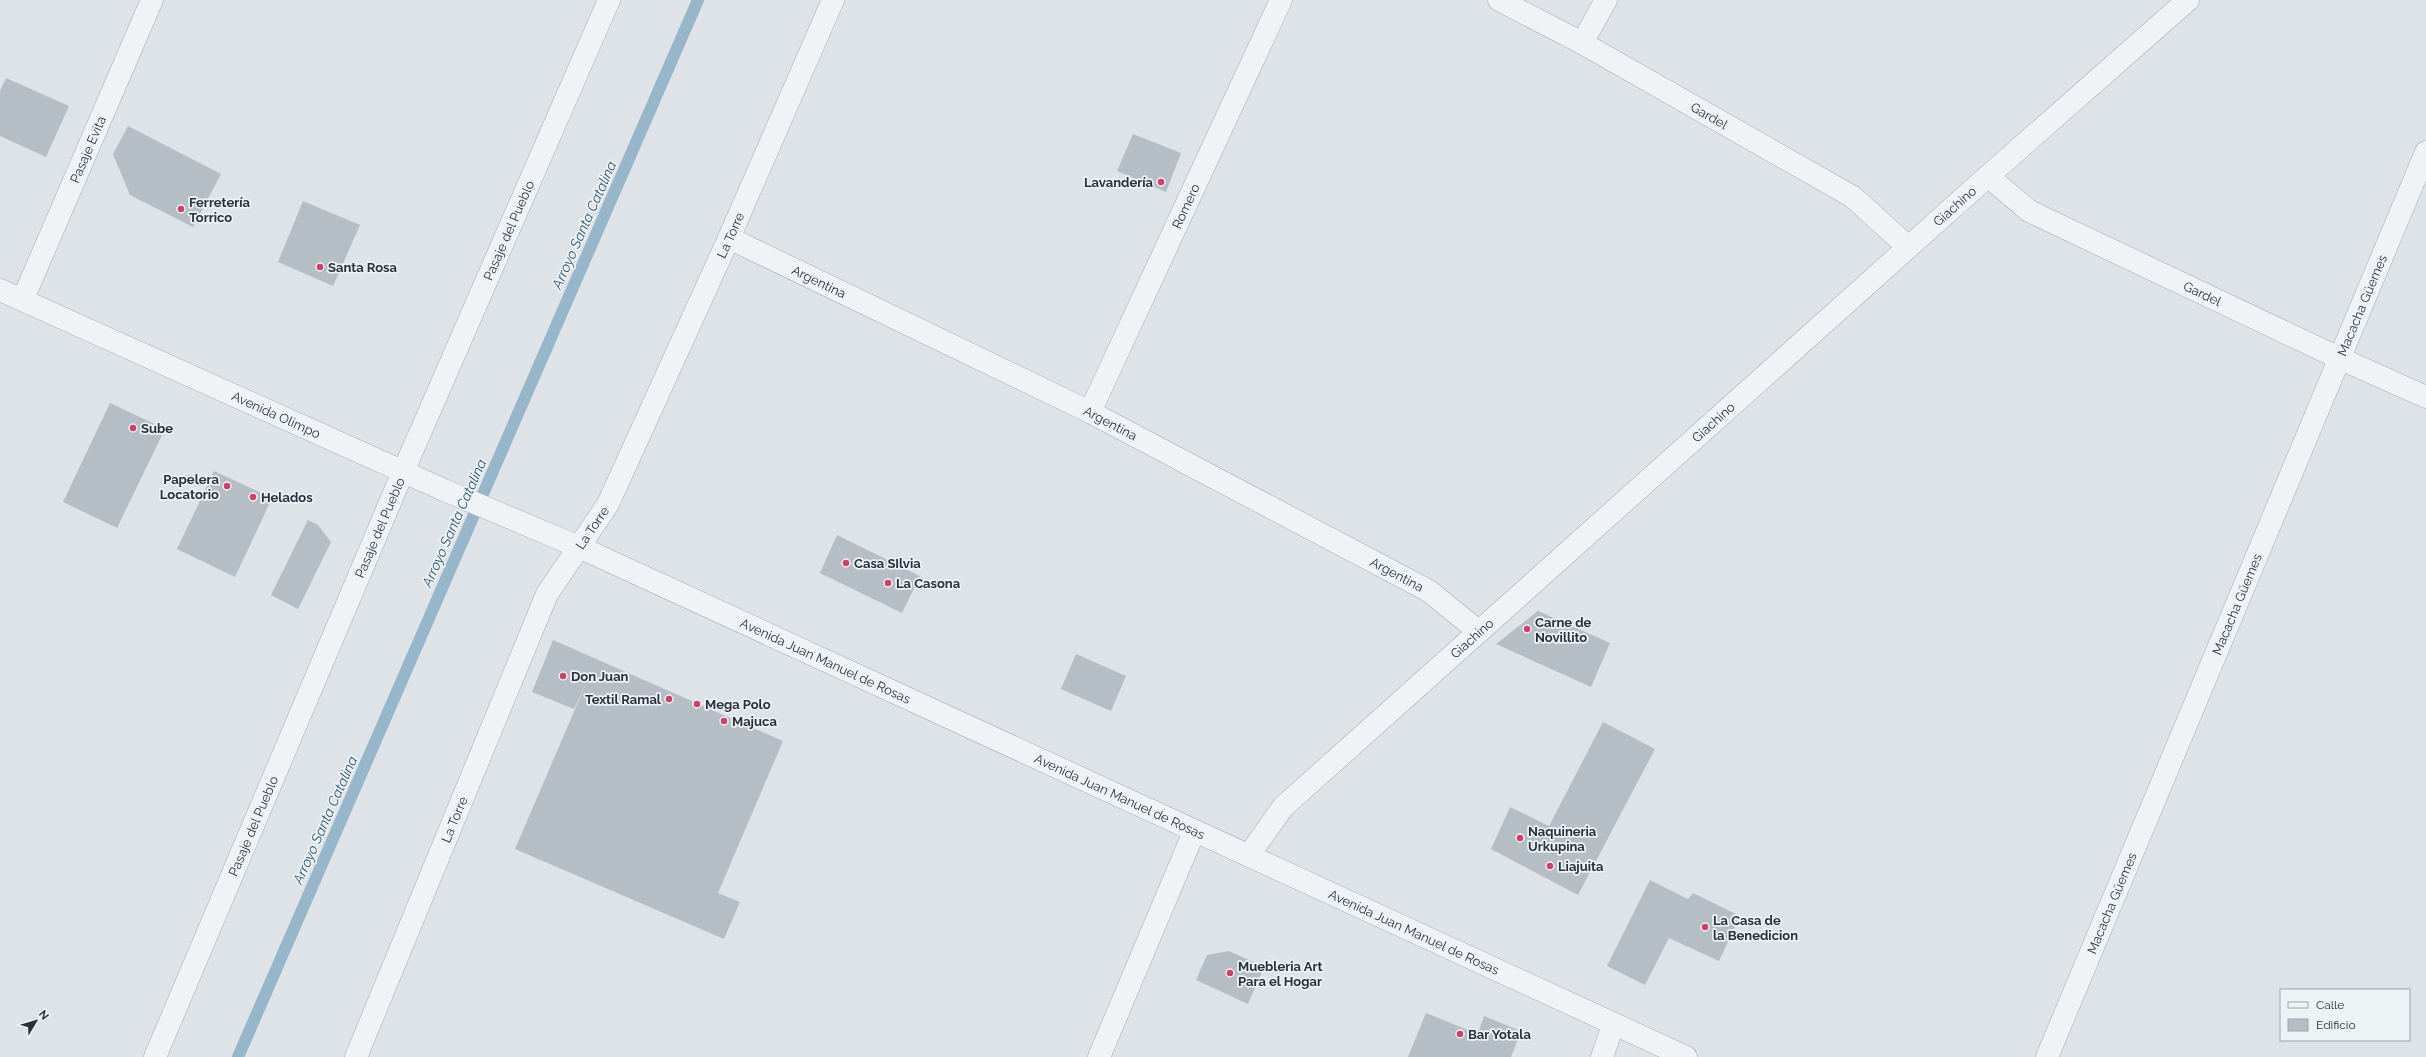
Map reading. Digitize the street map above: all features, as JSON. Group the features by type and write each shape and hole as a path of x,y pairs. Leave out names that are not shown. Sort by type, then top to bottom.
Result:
{"street":[{"name":"Pasaje Evita","path":"23,299 152,0"},
{"name":"Pasaje del Pueblo","path":"156,1057 403,472 609,0"},
{"name":"La Torre","path":"356,1057 547,594 608,504 729,238 833,0"},
{"name":"Romero","path":"1090,412 1281,0"},
{"name":"Gardel","path":"1499,0 1582,43 1853,197 1908,247"},
{"path":"1582,43 1606,0"},
{"name":"Giachino","path":"1249,855 1283,807 1908,247 2188,0"},
{"name":"Macacha Güemes","path":"2047,1057 2426,152"},
{"name":"Gardel","path":"1988,176 2028,211 2339,358 2426,397"},
{"name":"Argentina","path":"729,238 1090,412 1429,591 1478,631"},
{"name":"Avenida Olimpo","path":"0,290 23,299 403,472 553,536"},
{"name":"Avenida Juan Manuel de Rosas","path":"553,536 1194,832 1249,855 1613,1025 1686,1057"},
{"path":"1099,1057 1194,832"},
{"path":"1602,1057 1613,1025"}],"building":[{"path":"6,78 69,106 46,157 0,136 0,91"},
{"path":"128,126 221,174 193,227 130,195 113,154"},
{"path":"1133,134 1181,153 1166,192 1117,171"},
{"path":"303,201 360,225 333,286 278,262"},
{"path":"110,403 165,429 117,528 63,502"},
{"path":"214,471 272,498 235,577 177,549"},
{"path":"308,520 318,525 331,542 298,609 271,595"},
{"path":"837,535 920,576 902,613 820,573"},
{"path":"1538,611 1610,643 1591,687 1496,644"},
{"path":"553,640 783,741 718,893 740,902 724,939 515,849 588,679 574,709 532,692"},
{"path":"1076,654 1126,676 1111,711 1061,689"},
{"path":"1603,722 1655,749 1578,895 1491,849 1510,807 1549,826"},
{"path":"1650,880 1688,899 1693,893 1740,916 1719,961 1669,938 1645,985 1607,966"},
{"name":"Muebleria Art Para el Hogar","path":"1229,951 1264,967 1248,1004 1196,980 1207,955"},
{"path":"1426,1013 1478,1034 1484,1016 1521,1031 1511,1057 1408,1057"}],"waterway":[{"name":"Arroyo Santa Catalina","path":"238,1057 698,0"}],"place":[{"name":"Lavandería","path":"1161,182"},
{"name":"Ferretería Torrico","path":"181,209"},
{"name":"Santa Rosa","path":"320,267"},
{"name":"Sube","path":"133,428"},
{"name":"Papelera Locatorio","path":"227,486"},
{"name":"Helados","path":"253,497"},
{"name":"Casa SIlvia","path":"846,563"},
{"name":"La Casona","path":"888,583"},
{"name":"Carne de Novillito","path":"1527,629"},
{"name":"Don Juan","path":"563,676"},
{"name":"Textil Ramal","path":"669,699"},
{"name":"Mega Polo","path":"697,704"},
{"name":"Majuca","path":"724,721"},
{"name":"Naquineria Urkupina","path":"1520,838"},
{"name":"Liajuita","path":"1550,866"},
{"name":"La Casa de la Benedicion","path":"1705,927"},
{"name":"Muebleria Art Para el Hogar","path":"1230,973"},
{"name":"Bar Yotala","path":"1460,1034"}]}
